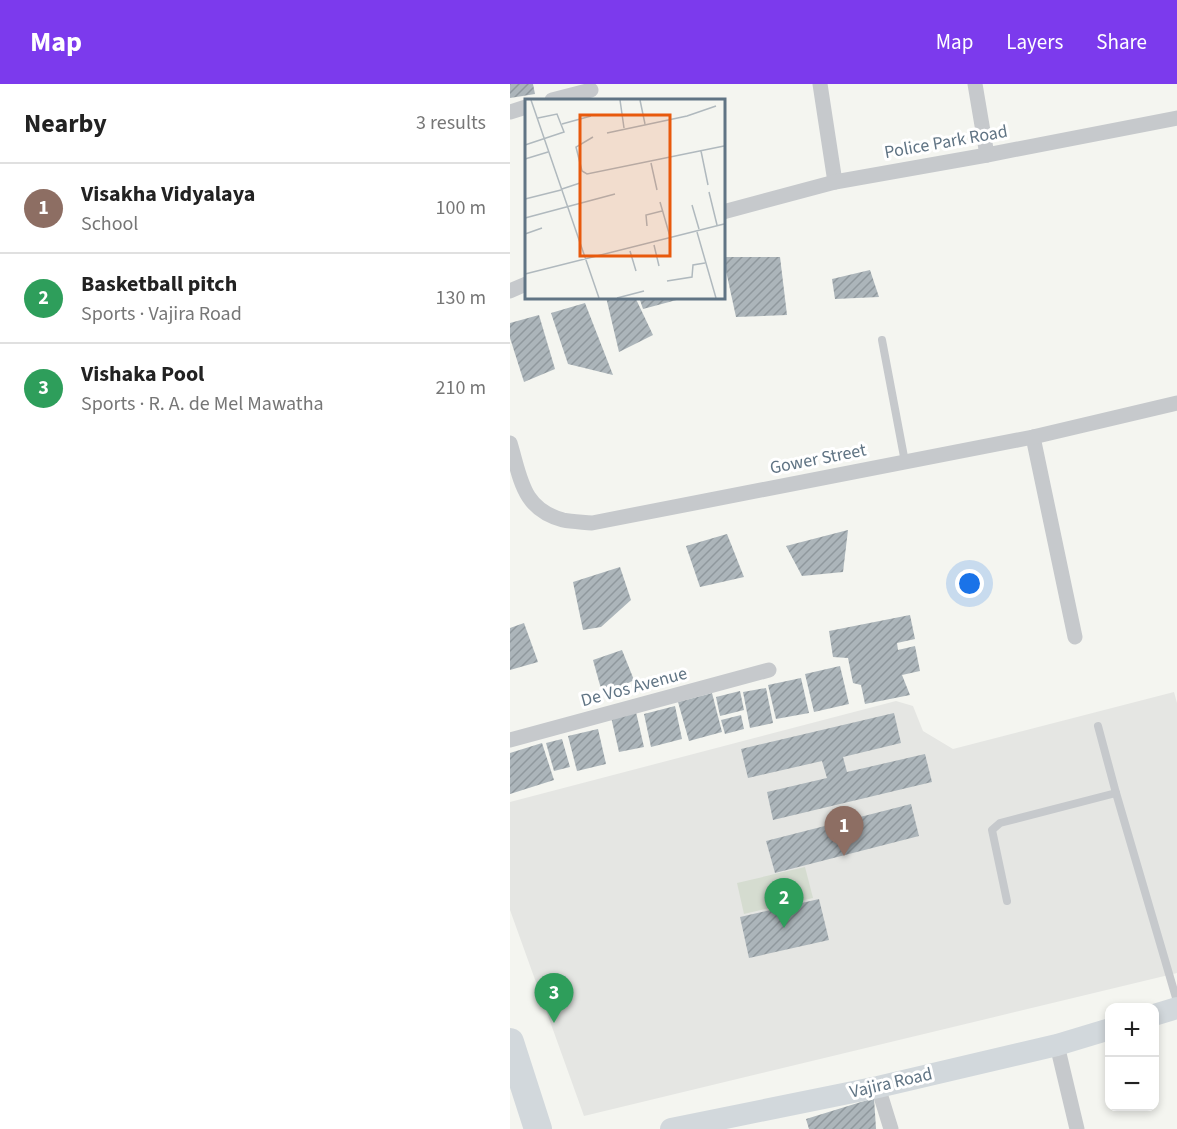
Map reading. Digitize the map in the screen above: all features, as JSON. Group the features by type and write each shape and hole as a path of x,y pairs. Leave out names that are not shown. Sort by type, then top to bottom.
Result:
{"highway":[{"path":"510,1042 538,1129"}],"main road":[{"path":"1159,1014 1177,1008"},
{"name":"Vajira Road","path":"671,1129 878,1087 1057,1045 1105,1031"}],"street":[{"path":"820,84 835,182"},
{"path":"975,84 987,155"},
{"path":"556,99 591,90"},
{"path":"510,112 525,107"},
{"name":"Police Park Road","path":"724,212 835,182 1177,118"},
{"path":"510,291 525,284"},
{"name":"Gower Street","path":"510,443 526,496 540,511 564,520 592,523 1033,437 1177,403"},
{"path":"1033,437 1076,637"},
{"name":"De Vos Avenue","path":"510,740 769,670"},
{"path":"1057,1045 1077,1129"},
{"path":"878,1087 891,1129"}],"lane":[{"path":"882,340 905,462"},
{"path":"1098,726 1177,1001"},
{"path":"1007,901 992,830 1000,823 1116,793"}],"shaded area":[{"path":"1174,692 1177,703 1177,973 584,1116 510,910 510,802 896,701 913,706 923,731 953,749"},
{"path":"805,867 813,898 744,914 737,883"}],"building":[{"path":"510,84 533,84 535,94 510,98"},
{"path":"724,257 780,257 787,315 736,317"},
{"path":"870,270 879,297 835,299 832,279"},
{"path":"606,298 635,298 653,335 619,352"},
{"path":"639,298 684,298 643,309"},
{"path":"585,303 613,375 568,364 551,313"},
{"path":"539,315 555,369 524,382 510,338 510,323"},
{"path":"848,530 843,572 802,576 786,546"},
{"path":"727,534 744,577 700,587 686,546"},
{"path":"620,567 631,600 601,627 583,630 573,582"},
{"path":"910,615 915,639 897,643 898,650 915,646 920,671 902,675 910,695 865,704 861,685 853,683 848,658 833,657 829,631"},
{"path":"524,623 538,662 510,670 510,628"},
{"path":"622,650 634,680 603,696 593,660"},
{"path":"840,666 849,704 814,712 805,674"},
{"path":"801,678 809,713 776,719 768,685"},
{"path":"766,688 773,723 750,728 743,692"},
{"path":"740,691 744,710 720,716 716,697"},
{"path":"712,693 722,732 689,741 678,702"},
{"path":"675,706 682,739 651,747 644,714"},
{"path":"636,712 644,747 619,752 611,717"},
{"path":"894,713 901,743 843,757 847,772 925,754 932,782 773,820 767,792 827,778 822,761 748,778 741,749"},
{"path":"741,715 744,729 725,734 721,720"},
{"path":"598,729 606,764 577,771 568,736"},
{"path":"562,739 570,767 554,771 546,743"},
{"path":"542,743 554,780 510,794 510,753"},
{"path":"911,804 919,836 775,873 766,841"},
{"path":"819,899 829,940 749,958 740,917"},
{"path":"874,1098 876,1129 809,1129 806,1119"}],"place":[{"name":"Visakha Vidyalaya","path":"844,856"},
{"name":"Basketball pitch","path":"784,928"},
{"name":"Vishaka Pool","path":"554,1023"}]}
